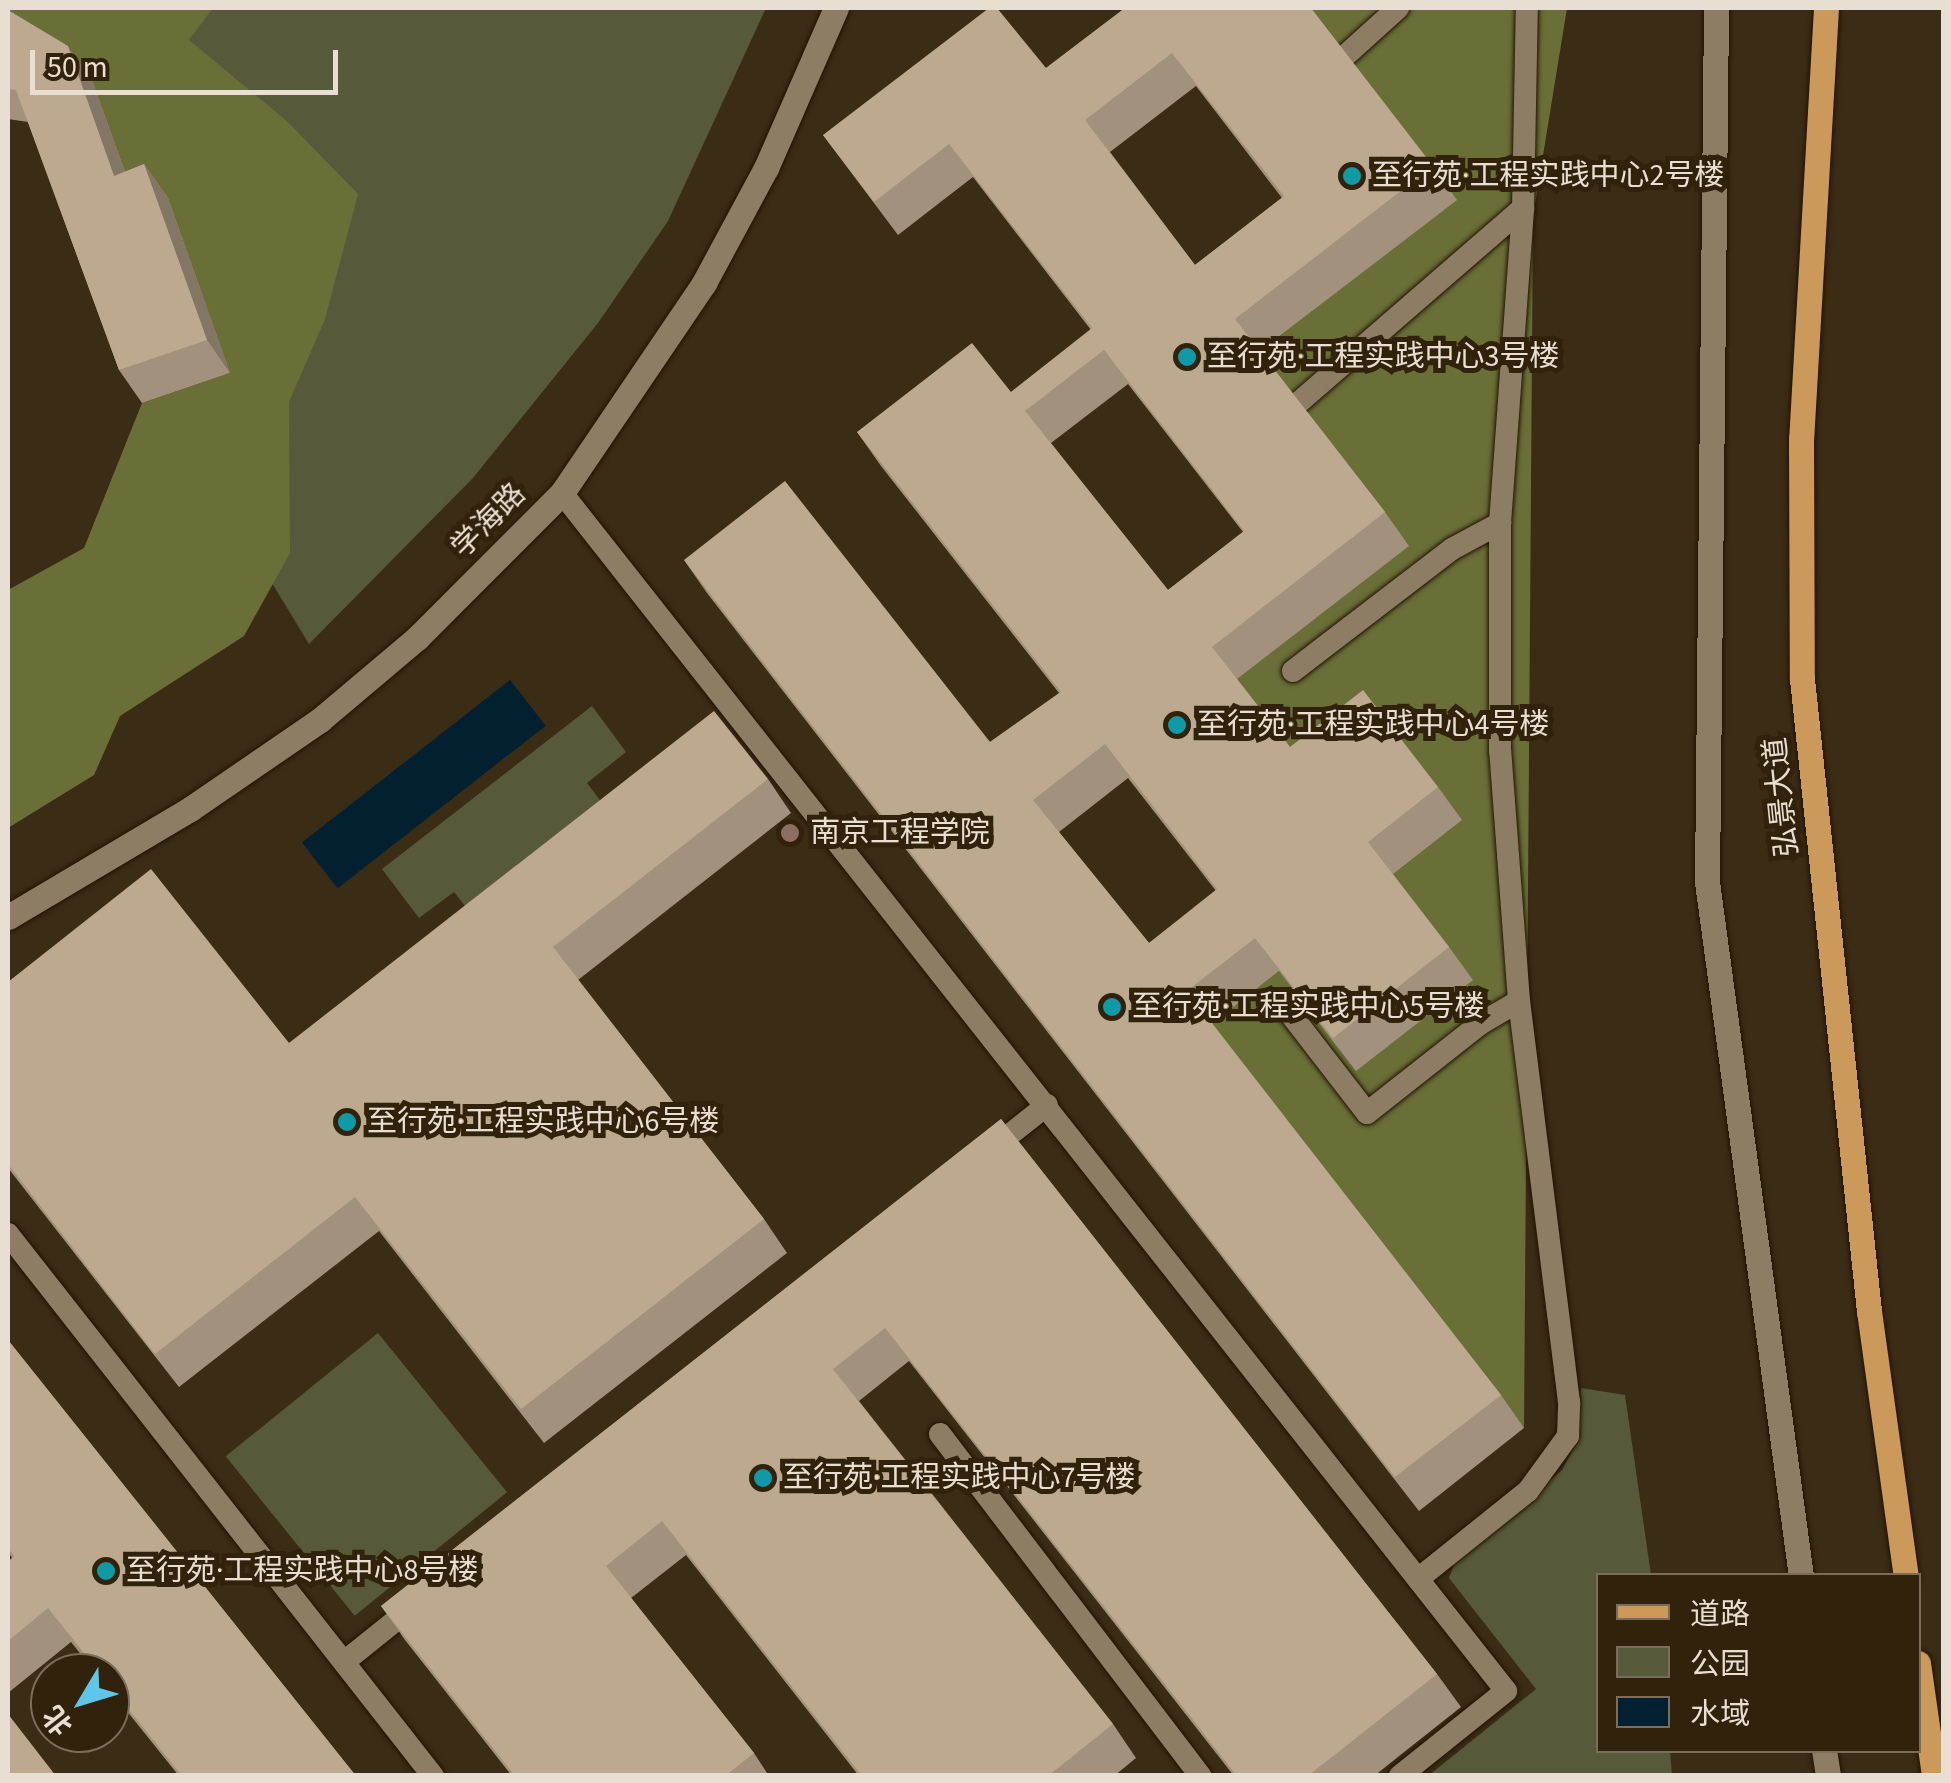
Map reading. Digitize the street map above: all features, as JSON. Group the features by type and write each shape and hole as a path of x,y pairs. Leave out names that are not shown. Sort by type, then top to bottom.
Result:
{"main road":[{"name":"弘景大道","path":"1826,8 1802,439 1802,679 1869,1311 1906,1573"},
{"path":"1921,1684 1934,1776"}],"street":[{"name":"学海路","path":"8,917 190,810 320,720 417,638 562,493 704,283 766,168 836,8"},
{"path":"1716,8 1707,882 1800,1573"}],"lane":[{"path":"1346,55 1398,8"},
{"path":"1418,1579 1528,1492 1568,1436 1570,1402 1519,1001 1500,752 1500,523 1523,208 1528,8"},
{"path":"1298,403 1523,208"},
{"path":"562,493 1506,1691 1400,1776"},
{"path":"1292,671 1452,550 1500,523"},
{"path":"1282,1003 1367,1113 1519,1001"},
{"path":"969,1167 1047,1105"},
{"path":"8,1234 433,1776"},
{"path":"940,1434 1201,1776"},
{"path":"344,1662 438,1588"}],"green space":[{"path":"8,8 213,8 189,40 288,122 358,194 325,319 289,402 290,553 244,636 120,716 94,775 8,828 8,590 84,548 142,403 230,373 138,209 8,39"},
{"path":"180,8 766,8 668,221 598,323 473,478 309,644 244,537 324,236 181,37"},
{"path":"1309,8 1567,8 1533,217 1524,1428 1210,1025 1279,971 1314,780 1236,680 1259,352 1456,199"},
{"path":"592,706 626,752 587,783 625,833 490,938 454,892 419,918 382,869"},
{"path":"378,1333 507,1492 355,1616 226,1456"},
{"path":"1581,1388 1625,1395 1651,1573 1596,1573 1596,1753 1670,1753 1672,1775 1428,1776 1536,1689 1449,1578 1455,1562 1562,1470 1578,1440"}],"water":[{"path":"510,680 546,726 338,888 302,843"}],"building":[{"path":"989,8 997,8 1046,68 1125,8 1311,8 1433,166 1235,319 1385,512 1212,647 1290,747 1363,690 1438,787 1368,842 1449,947 1333,1038 1255,938 1187,991 1501,1395 1395,1477 684,560 785,481 990,742 1061,692 857,432 972,343 1011,392 1092,328 949,144 874,202 823,135","holes":["1172,53 1284,196 1195,265 1085,120","1104,350 1244,531 1168,590 1025,411","1105,744 1217,889 1149,943 1033,800"]},
{"path":"8,10 68,46 114,176 144,164 207,340 119,370 16,90 8,89"},
{"name":"至行苑·工程实践中心6号楼","path":"714,711 768,779 553,947 764,1219 521,1409 355,1197 155,1354 8,1164 8,982 151,869 289,1043"},
{"name":"至行苑·工程实践中心7号楼","path":"1001,1119 1437,1674 1308,1776 1237,1776 885,1328 833,1369 1113,1724 1048,1776 862,1776 662,1521 606,1566 754,1753 725,1776 515,1776 381,1606"},
{"name":"至行苑·工程实践中心8号楼","path":"8,1340 356,1776 182,1776 130,1711 130,1653 84,1653 48,1608 8,1641 8,1562 14,1556 8,1548"},
{"path":"8,1714 30,1742 30,1753 38,1753 56,1776 8,1776"}],"place":[{"name":"至行苑·工程实践中心2号楼","path":"1352,176"},
{"name":"至行苑·工程实践中心3号楼","path":"1187,357"},
{"name":"至行苑·工程实践中心4号楼","path":"1177,725"},
{"name":"南京工程学院","path":"790,833"},
{"name":"至行苑·工程实践中心5号楼","path":"1112,1007"},
{"name":"至行苑·工程实践中心6号楼","path":"347,1122"},
{"name":"至行苑·工程实践中心7号楼","path":"763,1478"},
{"name":"至行苑·工程实践中心8号楼","path":"106,1571"}]}
